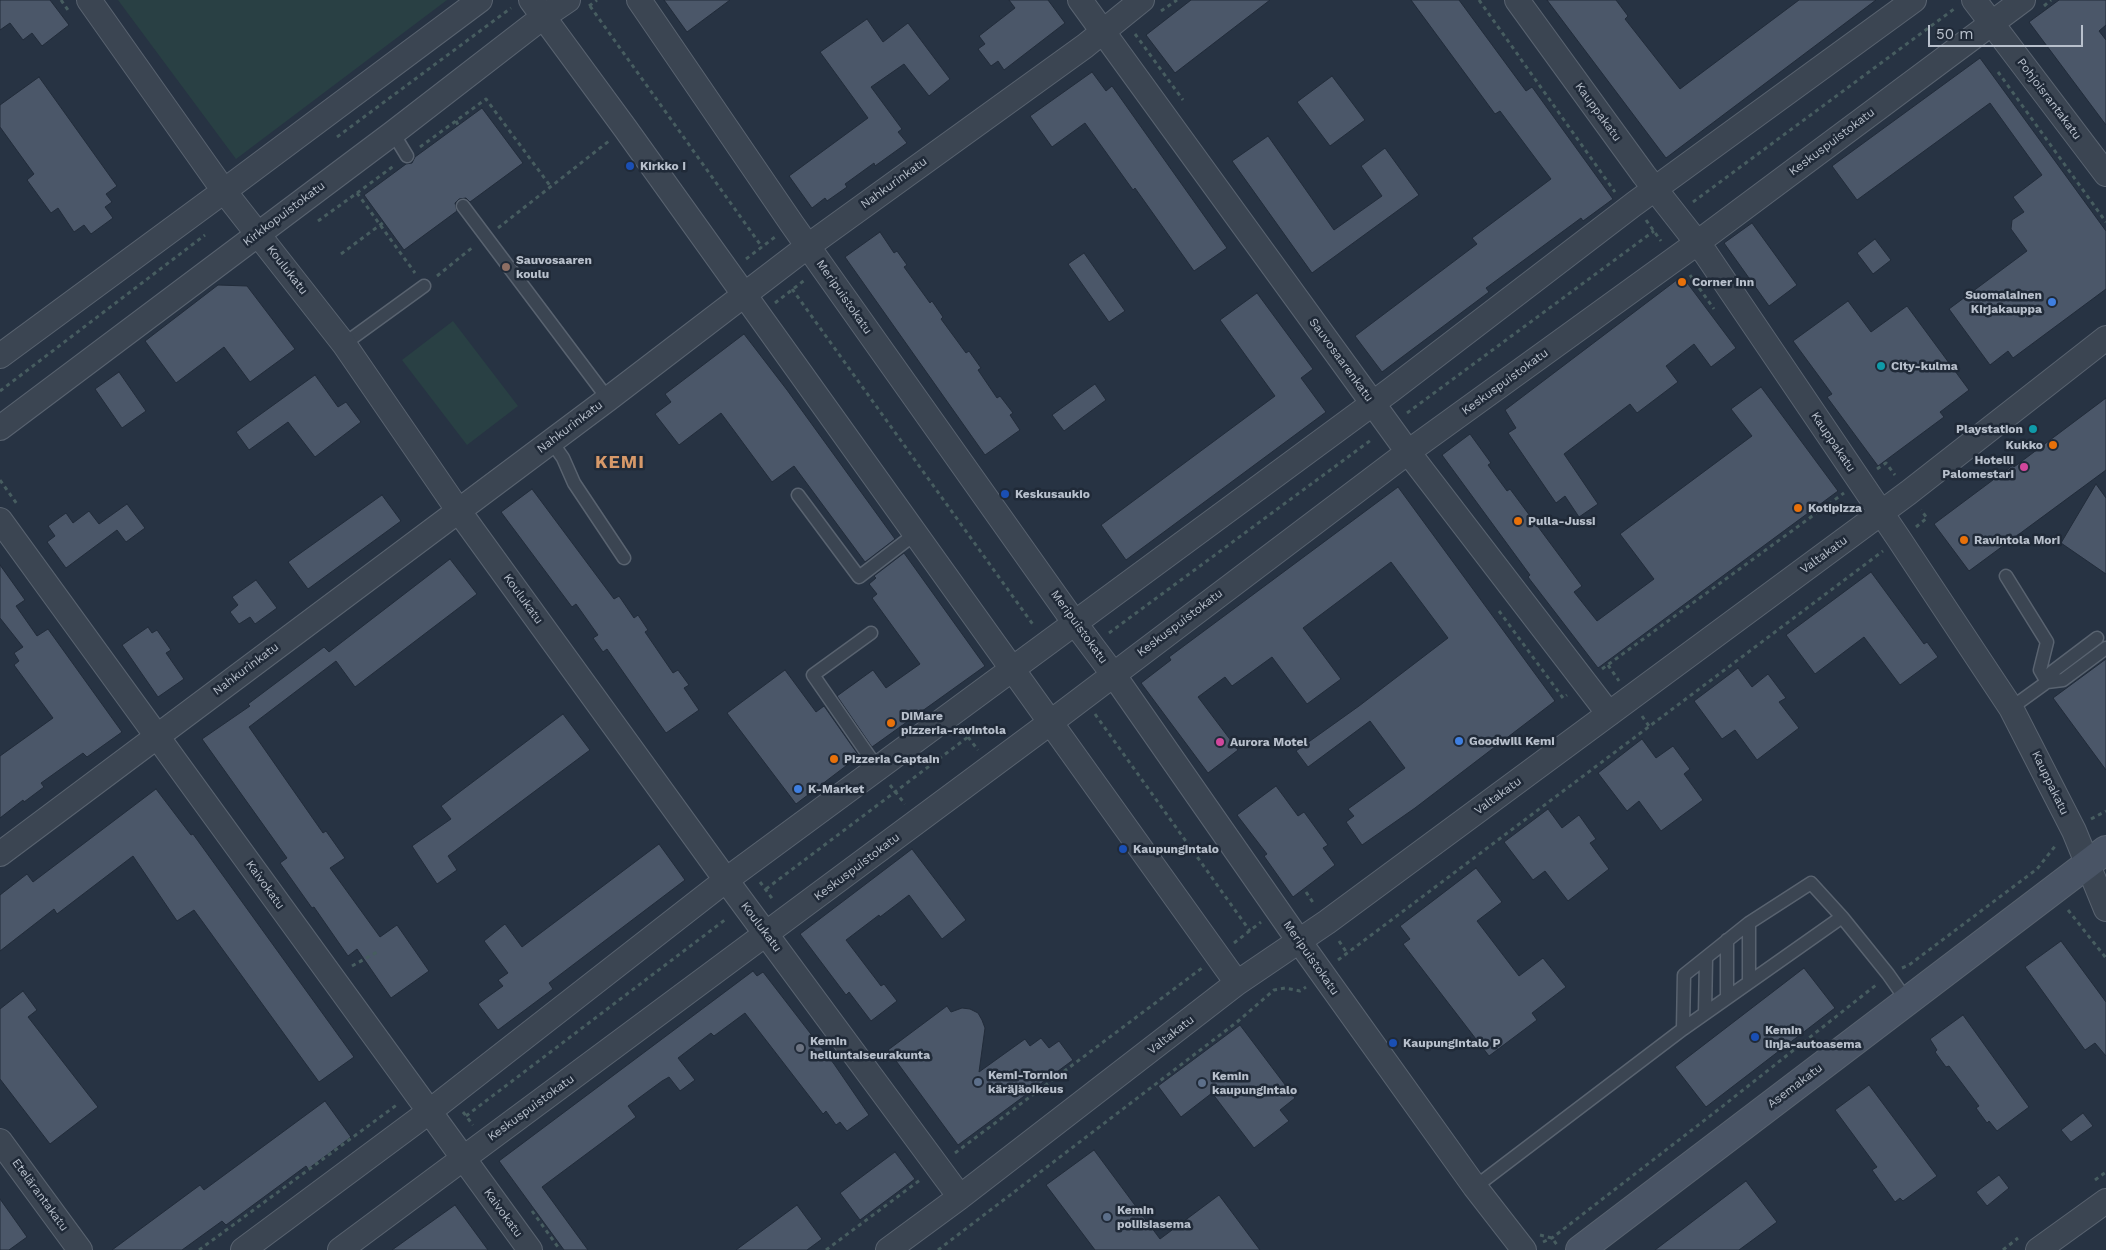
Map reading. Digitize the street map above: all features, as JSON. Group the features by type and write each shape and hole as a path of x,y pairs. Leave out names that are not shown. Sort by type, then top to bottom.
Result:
{"main road":[{"name":"Asemakatu","path":"1580,1250 2097,858"}],"street":[{"name":"Koulukatu","path":"89,0 224,192 259,233 344,344 458,510 726,880 960,1197"},
{"path":"0,356 224,192 480,0"},
{"name":"Meripuistokatu","path":"639,0 808,246 1074,622 1113,674 1298,941 1475,1187 1529,1248"},
{"name":"Sauvosaarenkatu","path":"1080,0 1372,403 1400,458 1609,714"},
{"name":"Nahkurinkatu","path":"0,854 608,399 808,246 1142,0"},
{"name":"Kauppakatu","path":"1518,0 1697,243 1849,483 1881,513 2011,708 2074,832 2097,858 2106,909"},
{"path":"243,1250 430,1111 726,880 952,715 1074,622 1372,403 1626,200 1655,188 1914,0"},
{"name":"Keskuspuistokatu","path":"340,1250 1051,722 1400,458 1697,243 2024,0"},
{"name":"Kirkkopuistokatu","path":"0,428 393,133 529,8 579,3"},
{"name":"Pohjoisrantakatu","path":"1964,5 1983,30 2106,174"},
{"path":"529,8 625,128 1237,983"},
{"name":"Valtakatu","path":"888,1250 960,1197 1237,983 1298,941 1881,513 2106,338"},
{"name":"Kaivokatu","path":"9,512 157,736 530,1250"},
{"name":"Etelärantakatu","path":"0,1140 80,1250"},
{"path":"2038,1250 2106,1201"}],"lane":[{"path":"393,133 407,156"},
{"path":"464,206 608,399"},
{"path":"344,344 424,286"},
{"path":"551,441 563,458 574,483 624,558"},
{"path":"798,496 859,577 914,534"},
{"path":"2006,576 2048,642 2040,670 2047,682"},
{"path":"871,633 813,675 878,769"},
{"path":"2011,708 2047,682 2052,672 2097,638"},
{"path":"2047,682 2063,680 2106,648"},
{"path":"1683,1030 1684,975 1749,923 1811,883 1842,917 1907,1001"},
{"path":"1475,1187 1705,1013 1842,917"},
{"path":"1749,923 1749,981"},
{"path":"1727,940 1727,997"},
{"path":"1705,1013 1706,958"}],"path":[{"path":"1479,0 1626,200 1654,231 1683,271 1686,270 1715,310"},
{"path":"579,3 762,247 740,264"},
{"path":"1951,5 1964,5"},
{"path":"1964,5 1983,30"},
{"path":"1693,202 1964,5"},
{"path":"330,142 529,8"},
{"path":"1994,66 2106,222"},
{"path":"357,193 486,99 551,186"},
{"path":"456,121 458,125"},
{"path":"341,254 384,222"},
{"path":"1407,413 1654,231"},
{"path":"0,391 205,235"},
{"path":"769,308 807,278"},
{"path":"792,290 1035,628"},
{"path":"1108,634 1373,438 1400,458"},
{"path":"1495,605 1563,698 1845,492 1849,483 1886,463"},
{"path":"0,480 9,512"},
{"path":"938,1250 1237,1022 1274,990 1285,988 1300,991 1927,518"},
{"path":"1093,712 1250,931"},
{"path":"766,890 968,736 952,715"},
{"path":"878,769 918,821"},
{"path":"1529,1248 1552,1238 1720,1109 1888,974 1909,965 2037,869 2054,846 2089,820 2106,811"},
{"path":"826,1250 1277,910"},
{"path":"2068,910 2106,958"},
{"path":"466,1116 726,920"},
{"path":"1337,939 1347,954"},
{"path":"352,966 379,951"},
{"path":"199,1250 416,1092"},
{"path":"996,1198 1000,1203"}],"green space":[{"path":"118,0 447,0 236,159"},
{"path":"453,321 518,406 467,445 402,360"}],"building":[{"path":"0,0 50,0 69,25 42,46 32,33 23,40 10,23 0,30"},
{"path":"664,0 730,0 687,32"},
{"path":"1009,0 1048,0 1065,23 1004,70 998,61 991,66 978,49 985,44 979,36 1015,8"},
{"path":"1191,0 1270,0 1175,73 1146,35"},
{"path":"1411,0 1459,0 1526,91 1532,87 1613,199 1583,221 1581,218 1486,288 1489,292 1382,372 1355,336 1477,244 1472,238 1551,179 1500,111 1495,114"},
{"path":"1547,0 1616,0 1628,16 1625,19 1680,89 1799,0 1876,0 1666,158"},
{"path":"2059,0 2106,0 2106,25 2099,31 2106,40 2106,125 2029,22"},
{"path":"867,19 883,42 908,23 950,79 929,96 904,64 871,87 902,129 898,132 907,143 875,166 874,163 845,184 847,187 827,201 825,198 812,208 789,176 868,118 820,52"},
{"path":"1980,58 2106,231 2106,289 2013,358 2008,351 1990,365 1949,309 2027,251 2011,229 2012,220 2024,212 2013,197 2042,175 1990,103 1857,200 1832,166"},
{"path":"1092,72 1106,91 1112,86 1227,248 1194,271 1135,188 1133,190 1085,123 1052,147 1030,116"},
{"path":"1332,76 1365,120 1330,146 1297,102"},
{"path":"39,77 117,186 106,194 112,202 105,207 113,218 91,234 84,225 74,232 58,208 51,213 27,180 34,174 0,127 0,105"},
{"path":"482,108 523,163 470,202 466,198 459,199 455,203 457,211 404,250 364,195 406,164 412,163 415,157"},
{"path":"1268,136 1334,230 1382,196 1361,166 1385,148 1419,195 1312,273 1232,161"},
{"path":"1752,223 1797,285 1769,306 1724,243"},
{"path":"880,232 894,253 897,251 907,265 904,267 930,303 932,301 943,317 941,319 966,353 969,351 981,368 978,370 997,398 1000,396 1013,413 1010,415 1020,430 985,455 845,257"},
{"path":"1875,239 1891,260 1873,274 1857,253"},
{"path":"1084,253 1125,311 1109,322 1068,264"},
{"path":"1682,276 1736,348 1711,367 1694,344 1666,366 1678,382 1637,413 1630,404 1564,454 1598,504 1579,517 1565,496 1556,503 1508,433 1516,428 1505,410"},
{"path":"218,285 247,286 295,349 250,382 224,347 176,383 145,341"},
{"path":"1257,293 1313,369 1301,378 1326,412 1126,560 1101,525 1275,396 1220,320"},
{"name":"City-kulma","path":"1848,301 1871,332 1907,306 1969,390 1940,412 1944,417 1878,466 1827,397 1832,394 1793,341"},
{"path":"744,334 895,539 865,562 794,466 772,482 721,413 679,445 655,414 671,402 665,394"},
{"path":"119,372 146,411 122,428 95,389"},
{"path":"315,375 338,407 346,402 361,422 315,457 288,422 249,450 236,432"},
{"path":"1095,384 1106,400 1064,431 1052,415"},
{"path":"1761,387 1838,491 1598,668 1528,577 1530,575 1442,455 1470,434 1491,463 1488,465 1507,491 1510,489 1582,586 1574,592 1597,621 1654,579 1620,534 1752,436 1731,409"},
{"path":"2106,398 2106,470 1969,571 1934,524"},
{"path":"2096,484 2106,498 2106,574 2061,543"},
{"path":"1398,487 1555,701 1415,808 1362,845 1346,822 1354,816 1348,809 1405,768 1370,721 1308,767 1296,751 1448,638 1391,562 1303,628 1341,679 1307,704 1272,657 1232,686 1225,677 1198,697 1238,750 1208,773 1141,683 1171,660 1169,657"},
{"path":"532,489 614,599 619,596 634,618 638,615 648,630 645,632 673,673 678,670 689,685 684,688 699,710 666,733 607,649 603,652 593,638 598,635 576,604 572,607 501,512"},
{"path":"382,495 401,521 308,589 288,562"},
{"path":"127,504 145,528 126,542 117,530 66,568 47,542 55,536 48,526 66,513 73,523 89,511 99,524"},
{"path":"904,553 985,666 872,747 837,696 873,670 886,688 920,664 872,598 877,594 869,584 876,578 874,576"},
{"path":"450,559 477,594 355,687 336,661 249,727 323,833 326,831 345,858 330,868 380,937 397,925 429,971 391,998 357,949 348,956 314,907 312,908 280,863 287,858 202,739 250,706 248,704 324,647 329,652"},
{"path":"0,565 25,600 16,606 37,636 48,629 122,732 87,757 83,753 41,783 44,787 0,818 0,756 53,718 14,665 19,661 14,653 23,647 0,618"},
{"path":"1871,572 1924,644 1927,642 1938,657 1900,685 1864,637 1815,674 1786,635"},
{"path":"256,580 277,608 255,624 250,617 239,624 230,612 238,605 232,597"},
{"path":"148,627 152,633 157,630 171,650 166,653 184,679 158,697 122,645"},
{"path":"2106,659 2106,770 2053,698"},
{"path":"1738,668 1752,687 1768,674 1786,698 1779,702 1799,728 1757,760 1735,730 1722,739 1694,701"},
{"path":"785,670 816,712 824,706 859,756 796,804 727,713"},
{"path":"563,714 590,750 448,856 457,870 437,884 412,846 451,819 441,806"},
{"path":"1642,739 1656,758 1673,746 1690,769 1684,774 1703,800 1661,831 1639,801 1627,811 1598,773"},
{"path":"1276,786 1298,816 1304,812 1328,845 1323,848 1335,865 1293,897 1264,856 1267,854 1237,815"},
{"path":"156,789 191,835 193,834 354,1057 319,1082 194,910 177,921 133,856 57,914 54,909 0,951 0,895 27,874 33,882"},
{"path":"1548,809 1562,828 1579,815 1596,839 1590,843 1609,869 1568,901 1545,871 1533,880 1504,842"},
{"path":"659,844 685,880 549,983 553,989 498,1030 478,1004 503,986 498,980 508,973 484,941 505,924 522,947"},
{"path":"912,849 966,920 942,939 909,895 846,940 881,986 884,984 897,1001 871,1021 849,992 846,995 800,934"},
{"path":"1476,868 1502,902 1477,921 1519,976 1543,958 1566,987 1532,1013 1537,1020 1489,1056 1403,944 1410,939 1400,926"},
{"path":"2061,941 2106,1002 2106,1056 2095,1043 2085,1050 2025,967"},
{"name":"Kemin linja-autoasema","path":"1804,968 1835,1008 1706,1107 1675,1067"},
{"path":"753,971 757,976 763,972 834,1064 869,1115 847,1131 840,1122 836,1125 826,1111 823,1114 745,1013 714,1036 711,1033 678,1058 695,1080 680,1091 669,1077 662,1081 628,1106 636,1117 542,1187 588,1250 564,1250 499,1161"},
{"path":"23,991 37,1010 28,1017 98,1107 50,1144 0,1079 0,1009"},
{"name":"Kemi-Tornion käräjäoikeus","path":"947,1006 951,1012 962,1008 970,1009 978,1013 982,1020 985,1028 979,1072 1025,1039 1030,1046 1041,1038 1049,1048 1059,1041 1073,1060 958,1145 888,1050"},
{"path":"1963,1015 2029,1107 1997,1131 1989,1121 1987,1123 1976,1108 1979,1106 1949,1066 1946,1067 1935,1052 1937,1050 1930,1039"},
{"name":"Kemin kaupungintalo","path":"1240,1025 1295,1098 1280,1110 1289,1121 1254,1148 1212,1093 1181,1117 1158,1086"},
{"path":"1869,1085 1937,1176 1903,1201 1900,1198 1895,1202 1872,1170 1877,1167 1835,1110"},
{"path":"325,1101 351,1137 308,1169 306,1166 226,1225 222,1221 182,1250 112,1250 200,1185 204,1190"},
{"path":"2083,1113 2093,1126 2071,1142 2061,1130"},
{"name":"Kemin poliisiasema","path":"1094,1150 1160,1239 1219,1195 1260,1250 1095,1250 1046,1185"},
{"path":"895,1152 915,1179 860,1220 840,1193"},
{"path":"1999,1175 2009,1188 1987,1206 1976,1192"},
{"path":"1746,1181 1777,1222 1739,1250 1655,1250"},
{"path":"0,1199 27,1237 9,1250 0,1250"},
{"path":"455,1205 488,1250 392,1250"},
{"path":"797,1205 822,1239 807,1250 736,1250"}],"place":[{"name":"Kirkko I","path":"630,166"},
{"name":"Sauvosaaren koulu","path":"506,267"},
{"name":"Corner Inn","path":"1682,282"},
{"name":"Suomalainen Kirjakauppa","path":"2052,302"},
{"name":"City-kulma","path":"1881,366"},
{"name":"Playstation","path":"2033,429"},
{"name":"Kukko","path":"2053,445"},
{"name":"Hotelli Palomestari","path":"2024,467"},
{"name":"Keskusaukio","path":"1005,494"},
{"name":"Kotipizza","path":"1798,508"},
{"name":"Pulla-Jussi","path":"1518,521"},
{"name":"Ravintola Mori","path":"1964,540"},
{"name":"DiMare pizzeria-ravintola","path":"891,723"},
{"name":"Goodwill Kemi","path":"1459,741"},
{"name":"Aurora Motel","path":"1220,742"},
{"name":"Pizzeria Captain","path":"834,759"},
{"name":"K-Market","path":"798,789"},
{"name":"Kaupungintalo","path":"1123,849"},
{"name":"Kemin linja-autoasema","path":"1755,1037"},
{"name":"Kaupungintalo P","path":"1393,1043"},
{"name":"Kemin helluntaiseurakunta","path":"800,1048"},
{"name":"Kemi-Tornion käräjäoikeus","path":"978,1082"},
{"name":"Kemin kaupungintalo","path":"1202,1083"},
{"name":"Kemin poliisiasema","path":"1107,1217"}],"district":[{"name":"KEMI","path":"620,463"}]}
